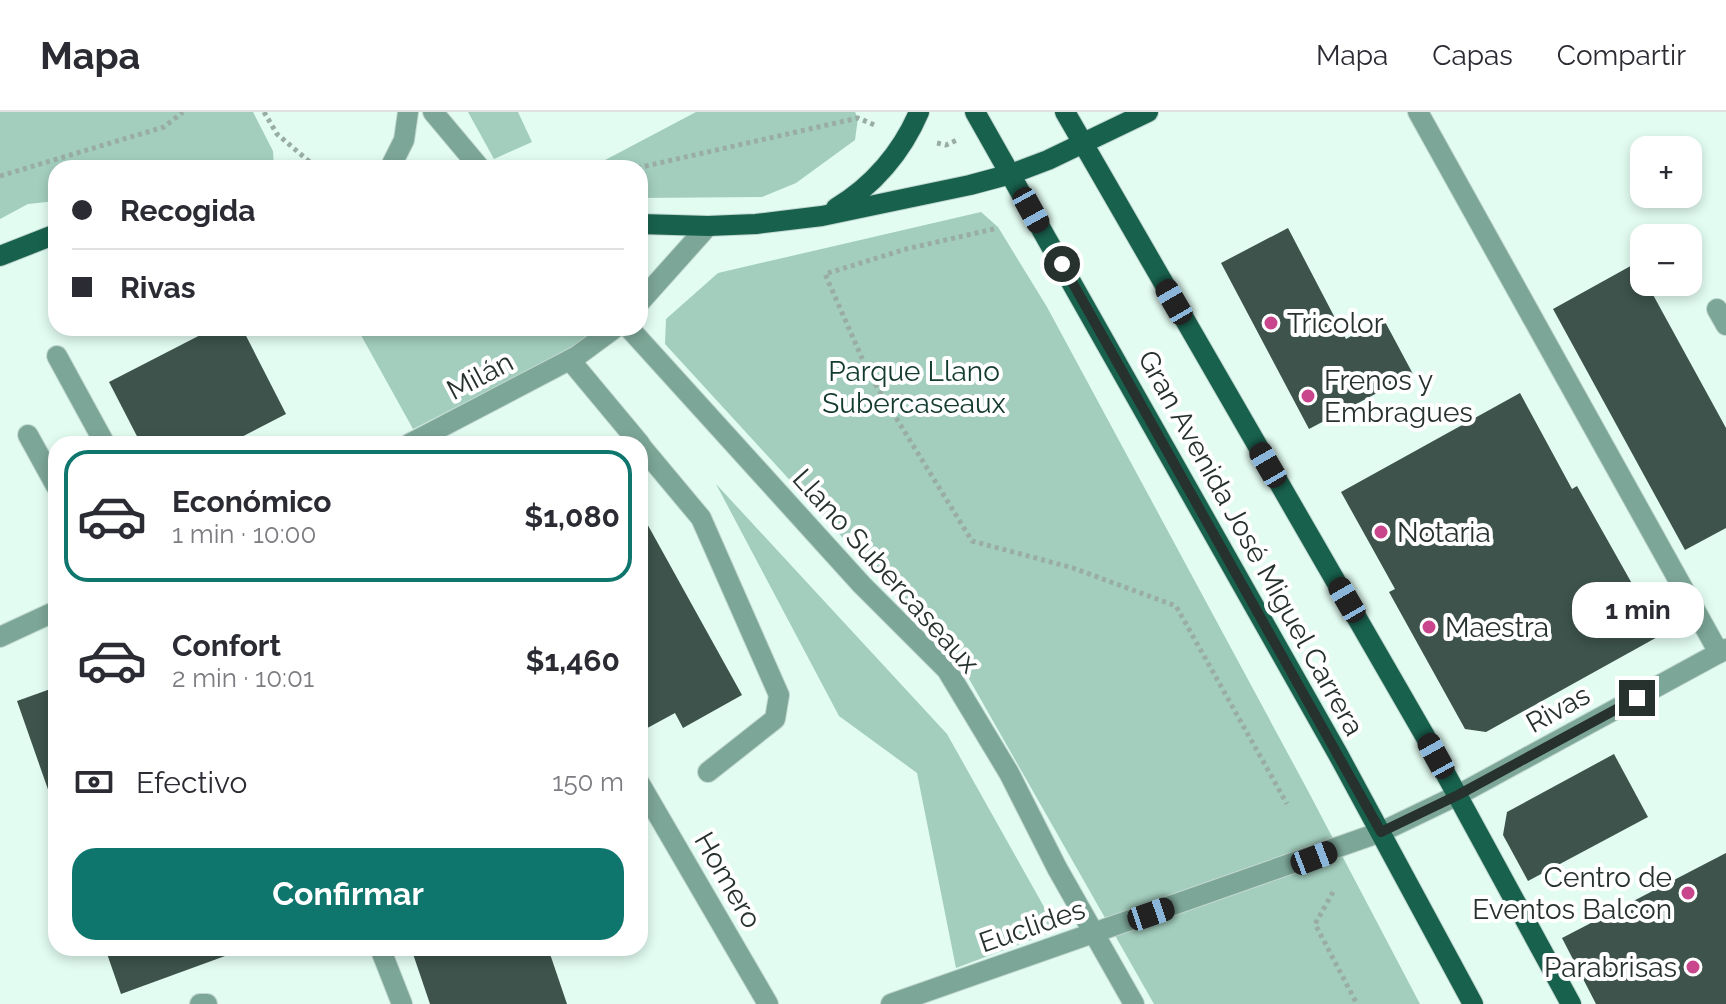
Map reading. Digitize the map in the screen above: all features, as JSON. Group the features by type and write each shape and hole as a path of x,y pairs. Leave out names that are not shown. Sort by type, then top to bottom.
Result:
{"main road":[{"path":"822,216 871,182 907,137 919,112"},
{"name":"Gran Avenida José Miguel Carrera","path":"1065,112 1458,795 1571,1004"},
{"path":"648,224 756,224 822,216 1011,174 1148,112"},
{"name":"Gran Avenida José Miguel Carrera","path":"980,120 1381,832 1473,1004"},
{"path":"0,256 48,237"}],"street":[{"path":"394,160 404,140 408,112"},
{"path":"433,112 473,160"},
{"path":"1418,112 1722,651"},
{"path":"648,293 708,226"},
{"name":"Milán","path":"441,436 570,360 604,336"},
{"name":"Llano Subercaseaux","path":"636,336 862,585 947,670 1009,773 1093,934 1134,1004"},
{"path":"57,356 101,436"},
{"path":"570,360 633,436"},
{"path":"28,435 48,471"},
{"path":"648,454 701,518 779,695 775,719 708,772"},
{"path":"0,637 48,615"},
{"name":"Rivas","path":"1458,795 1722,651"},
{"name":"Euclides","path":"891,1004 1381,832 1458,795"},
{"name":"Homero","path":"648,798 768,1004"},
{"path":"383,956 402,1004"},
{"path":"200,1004 207,1004"}],"path":[{"path":"54,160 164,127 183,112"},
{"path":"648,166 858,118 907,137 946,145 980,120"},
{"path":"0,176 48,162"},
{"path":"994,229 906,249 825,274 869,374 972,541 1073,568 1176,606 1287,804"},
{"path":"1333,892 1315,924 1357,1004"}],"green space":[{"path":"0,112 253,112 273,151 274,160 48,160 48,202 28,204 0,219"},
{"path":"468,112 518,112 532,142 494,159"},
{"path":"696,112 855,112 858,118 855,140 796,183 762,197 648,198 648,160 605,160"},
{"name":"Parque Llano Subercaseaux","path":"981,212 998,227 1047,307 1420,1004 1154,1004 964,670 665,344 666,319 718,273"},
{"path":"361,336 596,336 413,429"},
{"path":"716,484 947,734 1057,930 956,968 917,773 839,716"}],"building":[{"path":"1288,228 1346,339 1383,318 1413,374 1309,429 1221,263"},
{"path":"1630,266 1630,296 1654,296 1726,428 1726,528 1685,550 1553,309"},
{"path":"198,336 246,336 286,414 243,436 137,436 109,382"},
{"path":"1520,393 1572,489 1577,486 1661,635 1486,732 1465,729 1389,592 1395,589 1341,492"},
{"path":"648,525 742,695 683,728 675,713 648,728"},
{"path":"48,690 48,789 17,701"},
{"path":"1614,754 1648,817 1528,881 1503,835 1507,812"},
{"name":"Centro de Eventos Balcon","path":"1726,853 1726,1004 1596,1004 1562,938"},
{"path":"108,956 225,956 121,994"},
{"path":"414,956 551,956 567,1004 430,1004"}],"place":[{"name":"Tricolor","path":"1271,323"},
{"name":"Frenos y Embragues","path":"1308,396"},
{"name":"Notaria","path":"1381,532"},
{"name":"Maestra","path":"1429,627"},
{"name":"Centro de Eventos Balcon","path":"1688,893"},
{"name":"Parabrisas","path":"1693,967"}],"route":[{"path":"1062,264 1381,832 1458,795 1637,698"}]}
